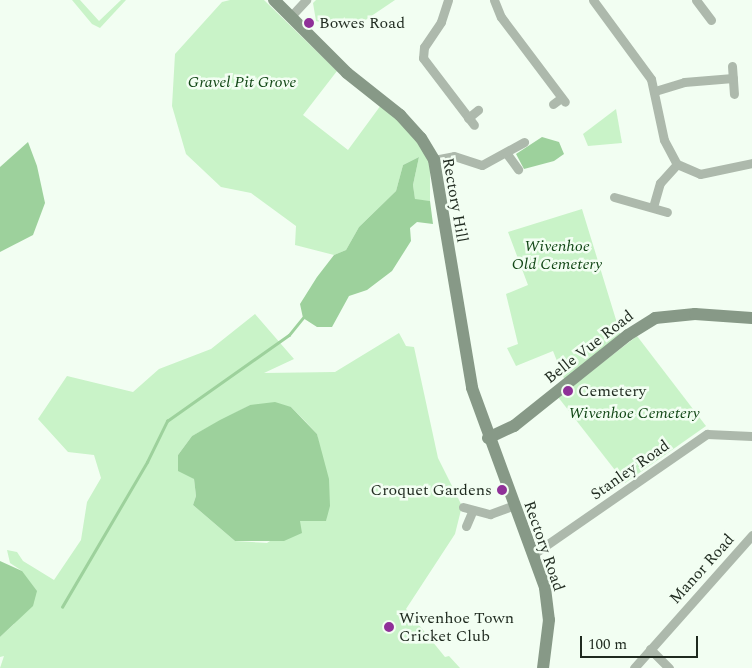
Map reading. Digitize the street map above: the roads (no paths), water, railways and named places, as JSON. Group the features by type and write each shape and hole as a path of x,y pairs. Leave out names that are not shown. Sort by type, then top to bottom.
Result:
{"street":[{"name":"Rectory Hill","path":"274,0 347,72 400,115 421,138 434,160 472,388 488,438"},
{"path":"292,16 306,0"},
{"path":"448,0 441,22 424,47 423,58 471,122 478,110"},
{"path":"494,0 501,17 563,100 554,104"},
{"path":"593,0 642,66 655,91 664,140 677,164 700,174 752,163"},
{"path":"696,0 710,16"},
{"path":"732,66 734,94"},
{"path":"655,91 684,82 733,78"},
{"path":"434,160 454,156 482,165 507,154 524,142"},
{"path":"507,154 518,169"},
{"path":"653,207 660,183 677,164"},
{"path":"619,195 667,212"},
{"name":"Belle Vue Road","path":"488,438 514,426 648,322 695,314 752,318"},
{"name":"Stanley Road","path":"532,555 707,434 752,436"},
{"name":"Rectory Road","path":"488,438 544,588 549,620 543,668"},
{"path":"463,507 472,512 490,514 512,506"},
{"path":"466,526 472,512"},
{"name":"Manor Road","path":"634,668 752,535"},
{"path":"650,649 669,668"}],"waterway":[{"path":"62,607 147,462 167,421 289,335 303,318"}],"place":[{"name":"Bowes Road","path":"309,23"},
{"name":"Cemetery","path":"568,391"},
{"name":"Croquet Gardens","path":"502,490"},
{"name":"Wivenhoe Town Cricket Club","path":"389,627"}],"park label":[{"name":"Gravel Pit Grove","path":"242,82"},
{"name":"Wivenhoe Old Cemetery","path":"557,255"},
{"name":"Wivenhoe Cemetery","path":"634,413"}]}
